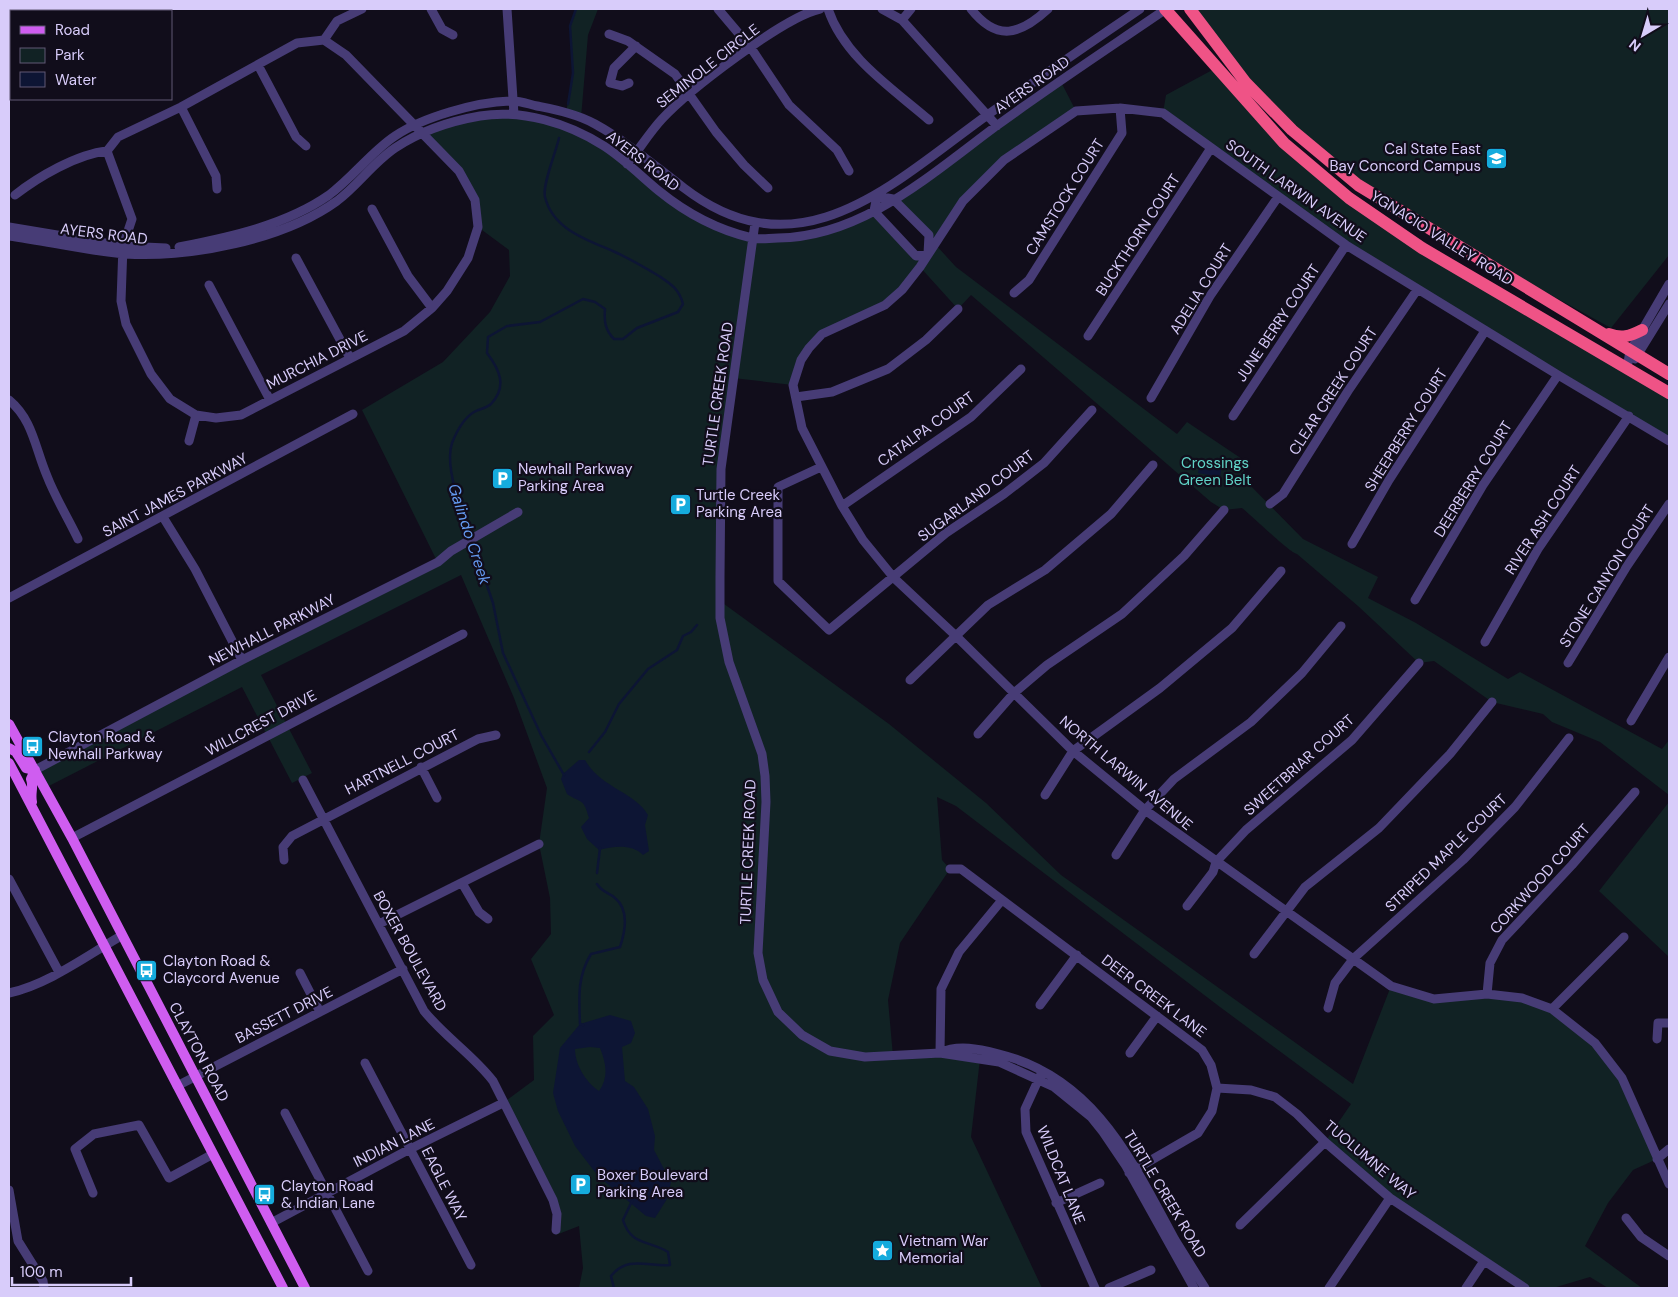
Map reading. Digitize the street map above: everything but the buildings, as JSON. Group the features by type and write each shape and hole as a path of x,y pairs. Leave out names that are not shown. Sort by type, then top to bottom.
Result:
{"highway":[{"name":"YGNACIO VALLEY ROAD","path":"1166,9 1284,143 1349,198 1422,248 1669,393"},
{"name":"YGNACIO VALLEY ROAD","path":"1190,9 1246,83 1292,130 1358,185 1669,374"},
{"path":"1596,330 1617,337 1631,336 1642,330"}],"main road":[{"name":"CLAYTON ROAD","path":"9,724 72,838 121,936 305,1288"},
{"path":"9,748 16,752 26,768 35,770 31,779 34,786 31,794 33,807"},
{"path":"9,763 12,776 33,807 103,946 282,1288"}],"street":[{"path":"15,195 29,184 90,153 107,151 118,137 181,107 297,43 324,40 337,21 362,9"},
{"path":"431,9 442,29 453,35"},
{"path":"507,9 514,114"},
{"path":"718,9 751,48 788,105 837,150 849,171"},
{"name":"SEMINOLE CIRCLE","path":"627,164 662,119 689,96 751,48 807,12 820,9"},
{"path":"828,9 838,33 856,55 929,120"},
{"path":"882,9 902,20 997,126"},
{"path":"902,20 911,9"},
{"path":"971,9 982,23 999,32 1016,31 1035,21 1048,9"},
{"name":"AYERS ROAD","path":"9,227 123,250 170,249 206,242 274,223 329,195 393,137 413,125 478,105 512,100 556,110 593,123 637,152 690,193 725,214 755,222 788,224 818,220 877,196 988,115 1140,9"},
{"name":"AYERS ROAD","path":"9,236 168,254 212,248 254,238 302,220 336,201 394,149 423,133 481,116 514,114 546,120 578,132 604,146 672,201 696,217 754,239 791,238 813,234 846,225 874,211 935,172 997,126 1166,9"},
{"path":"609,34 636,46 675,74 689,96 744,165 768,188"},
{"name":"MURCHIA DRIVE","path":"107,151 132,219 123,250 121,300 126,324 151,374 170,399 196,414 216,418 241,415 404,331 432,308 447,291 468,258 478,226 474,200 459,172 346,55 324,40"},
{"path":"629,83 622,86 610,83 614,68 636,46"},
{"path":"258,65 296,136 306,146"},
{"path":"181,107 216,176 217,189"},
{"name":"SOUTH LARWIN AVENUE","path":"928,254 963,201 1004,160 1076,111 1120,108 1163,113 1346,245 1558,376 1669,441"},
{"name":"CAMSTOCK COURT","path":"1014,293 1029,280 1122,133 1120,108"},
{"name":"BUCKTHORN COURT","path":"1088,336 1211,148"},
{"path":"877,196 892,199 929,236 928,254 916,256 874,211 877,196"},
{"name":"ADELIA COURT","path":"1151,398 1210,296 1278,197"},
{"path":"372,209 408,276 432,308"},
{"name":"TURTLE CREEK ROAD","path":"755,222 721,469 720,618 729,662 762,754 765,776 766,802 758,940 759,965 770,999 778,1012 802,1035 830,1051 865,1057 940,1053 998,1062 1040,1074 1091,1117 1104,1132 1133,1171 1205,1288"},
{"name":"JUNE BERRY COURT","path":"1233,416 1346,245"},
{"name":"NORTH LARWIN AVENUE","path":"928,254 902,290 885,305 822,334 809,348 802,360 793,385 802,428 821,468 863,540 894,578 1073,751 1145,810 1391,986 1434,999 1487,994 1522,998 1552,1010 1595,1043 1622,1078 1642,1119 1669,1184"},
{"path":"296,258 350,358"},
{"path":"1627,368 1642,330 1669,284"},
{"path":"209,285 270,400"},
{"name":"CLEAR CREEK COURT","path":"1270,504 1283,494 1348,391 1417,290"},
{"path":"1634,353 1669,304"},
{"path":"796,397 832,392 888,369 926,340 958,309"},
{"name":"SHEEPBERRY COURT","path":"1352,544 1389,480 1485,331"},
{"name":"CATALPA COURT","path":"842,506 971,417 1021,369"},
{"name":"DEERBERRY COURT","path":"1415,600 1483,485 1558,376"},
{"path":"9,400 26,419 35,437 46,475 78,539"},
{"name":"SUGARLAND COURT","path":"821,468 778,487 778,581 829,630 946,533 1004,494 1044,463 1092,410"},
{"path":"189,442 196,414"},
{"name":"SAINT JAMES PARKWAY","path":"9,598 353,414"},
{"name":"RIVER ASH COURT","path":"1485,642 1538,549 1629,416"},
{"path":"910,680 988,605 1045,570 1111,514 1153,465"},
{"name":"STONE CANYON COURT","path":"1568,663 1627,566 1669,504"},
{"path":"978,734 1014,693 1047,665 1122,614 1184,556 1224,510"},
{"name":"NEWHALL PARKWAY","path":"35,770 242,660 438,562 460,546 518,512"},
{"path":"163,516 195,569 242,660"},
{"path":"1045,795 1073,751 1160,688 1232,628 1281,571"},
{"path":"1116,855 1145,810 1174,779 1251,722 1302,673 1341,626"},
{"name":"WILLCREST DRIVE","path":"72,838 463,634"},
{"path":"1631,721 1669,657"},
{"name":"SWEETBRIAR COURT","path":"1188,906 1213,872 1216,862 1246,830 1352,740 1419,663"},
{"path":"1254,954 1305,887 1379,828 1450,754 1492,702"},
{"name":"HARTNELL COURT","path":"284,860 283,847 292,836 478,738 496,734"},
{"name":"STRIPED MAPLE COURT","path":"1328,1008 1335,983 1354,958 1463,860 1514,807 1569,738"},
{"path":"421,767 437,798"},
{"name":"BOXER BOULEVARD","path":"303,780 424,1012 493,1081 553,1200 557,1214 556,1230"},
{"name":"CORKWOOD COURT","path":"1487,994 1490,963 1502,940 1572,866 1635,792"},
{"path":"379,924 539,844"},
{"name":"DEER CREEK LANE","path":"950,870 961,869 1202,1050 1211,1065 1217,1088 1212,1111 1198,1133 1133,1171"},
{"path":"9,878 59,972"},
{"path":"462,884 479,912 488,919"},
{"path":"940,1053 941,989 959,952 1002,900"},
{"path":"9,993 22,990 59,972 121,936"},
{"path":"1552,1010 1624,936"},
{"path":"1040,1005 1077,955"},
{"name":"BASSETT DRIVE","path":"177,1086 403,969"},
{"path":"300,973 320,1012"},
{"path":"1130,1053 1157,1016"},
{"path":"1657,1039 1658,1023 1669,1023"},
{"name":"EAGLE WAY","path":"365,1063 470,1265"},
{"name":"WILDCAT LANE","path":"1040,1074 1025,1109 1026,1132 1095,1288"},
{"name":"TUOLUMNE WAY","path":"1217,1088 1251,1090 1275,1097 1297,1114 1325,1142 1390,1198 1525,1288"},
{"name":"INDIAN LANE","path":"271,1223 410,1149 503,1103"},
{"path":"285,1113 368,1271"},
{"path":"93,1193 75,1149 94,1134 139,1126 169,1178 213,1154"},
{"path":"1240,1224 1325,1142"},
{"path":"1657,1159 1669,1149"},
{"name":"TURTLE CREEK ROAD","path":"1133,1171 1194,1288"},
{"path":"1056,1203 1100,1183"},
{"path":"9,1190 18,1241 43,1281 44,1288"},
{"path":"1329,1288 1390,1198"},
{"path":"1626,1218 1641,1237 1669,1256"},
{"path":"1466,1288 1484,1261"},
{"path":"1109,1288 1151,1270"}],"green space":[{"path":"576,9 598,9 588,35 581,118 566,113 573,73 570,26"},
{"name":"Cal State East Bay Concord Campus","path":"1190,9 1669,9 1669,255 1611,328 1443,236 1358,185 1292,130"},
{"path":"1216,68 1349,198 1669,393 1669,441 1417,290 1163,113 1166,95"},
{"name":"Crossings Green Belt","path":"1061,82 1076,111 1004,160 963,201 935,244 956,267 1177,434 1187,422 1248,463 1241,476 1303,539 1378,577 1368,598 1416,623 1508,679 1520,672 1662,749 1669,740 1669,795 1600,742 1552,722 1543,714 1492,702 1434,661 1419,663 1358,606 1242,508 1224,510 1211,502 971,295 958,309 920,267 885,305 839,326 809,348 793,385 733,378 726,422 720,601 889,724 986,803 1061,875 1353,1084 1391,986 1434,999 1522,998 1552,1009 1595,1043 1622,1078 1657,1159 1633,1170 1608,1203 1585,1246 1642,1288 1608,1288 1590,1277 1553,1288 1525,1288 1390,1198 1325,1142 1351,1104 956,806 937,797 942,860 950,869 900,943 888,1000 893,1056 940,1053 980,1059 971,1137 1042,1288 579,1288 583,1268 579,1226 556,1235 557,1214 503,1103 534,1080 533,1036 554,1015 531,959 551,934 550,898 539,844 547,788 514,698 461,575 261,675 312,773 292,783 242,687 45,788 35,770 438,563 362,410 443,362 490,312 510,276 509,250 478,227 471,197 460,174 423,133 452,123 527,115 604,146 672,201 754,239 791,238 874,211 916,256 928,254 929,235 893,199"},
{"path":"1669,802 1669,957 1599,891"}],"water":[{"path":"1200,461 1222,465 1220,477 1198,473"},
{"path":"579,760 585,760 600,777 642,807 648,815 645,825 649,851 643,855 634,849 622,847 599,850 587,839 581,827 589,818 585,807 581,802 567,794 561,779 563,774"},
{"path":"610,1015 631,1021 635,1033 631,1043 622,1047 625,1081 634,1087 648,1109 655,1136 654,1150 671,1182 667,1199 655,1218 646,1216 598,1176 575,1146 558,1111 553,1093 560,1048 580,1024","holes":["600,1048 606,1070 599,1091 582,1073 575,1055 575,1049"]}],"waterway":[{"name":"Galindo Creek","path":"568,104 573,73 570,26 576,9"},
{"name":"Galindo Creek","path":"471,536 455,490 450,453 452,443 464,422 474,412 491,404 499,391 500,378 498,371 487,353 488,337 507,326 540,322 583,299 595,302 605,309 607,329 614,339 623,339 637,328 678,312 683,304 677,291 671,284 626,257 583,238 564,226 556,218 549,208 545,192 547,177 559,138"},
{"name":"Galindo Creek","path":"472,542 493,603 503,653 541,735 564,775"},
{"path":"589,752 605,732 619,704 648,669 677,650 683,636 691,632 697,625"},
{"name":"Galindo Creek","path":"597,873 600,848"},
{"name":"Galindo Creek","path":"583,1025 580,1024 579,996 581,979 586,963 591,954 620,947 625,928 623,909 620,903 597,884"},
{"name":"Galindo Creek","path":"614,1288 611,1276 624,1266 639,1263 670,1265 668,1252 641,1241 626,1228 623,1220 632,1201"}],"place":[{"name":"Cal State East Bay Concord Campus","path":"1497,158"},
{"name":"Newhall Parkway Parking Area","path":"502,478"},
{"name":"Turtle Creek Parking Area","path":"680,504"},
{"name":"Clayton Road & Newhall Parkway","path":"32,746"},
{"name":"Clayton Road & Claycord Avenue","path":"147,970"},
{"name":"Boxer Boulevard Parking Area","path":"581,1184"},
{"name":"Clayton Road & Indian Lane","path":"265,1195"},
{"name":"Vietnam War Memorial","path":"883,1250"}]}
